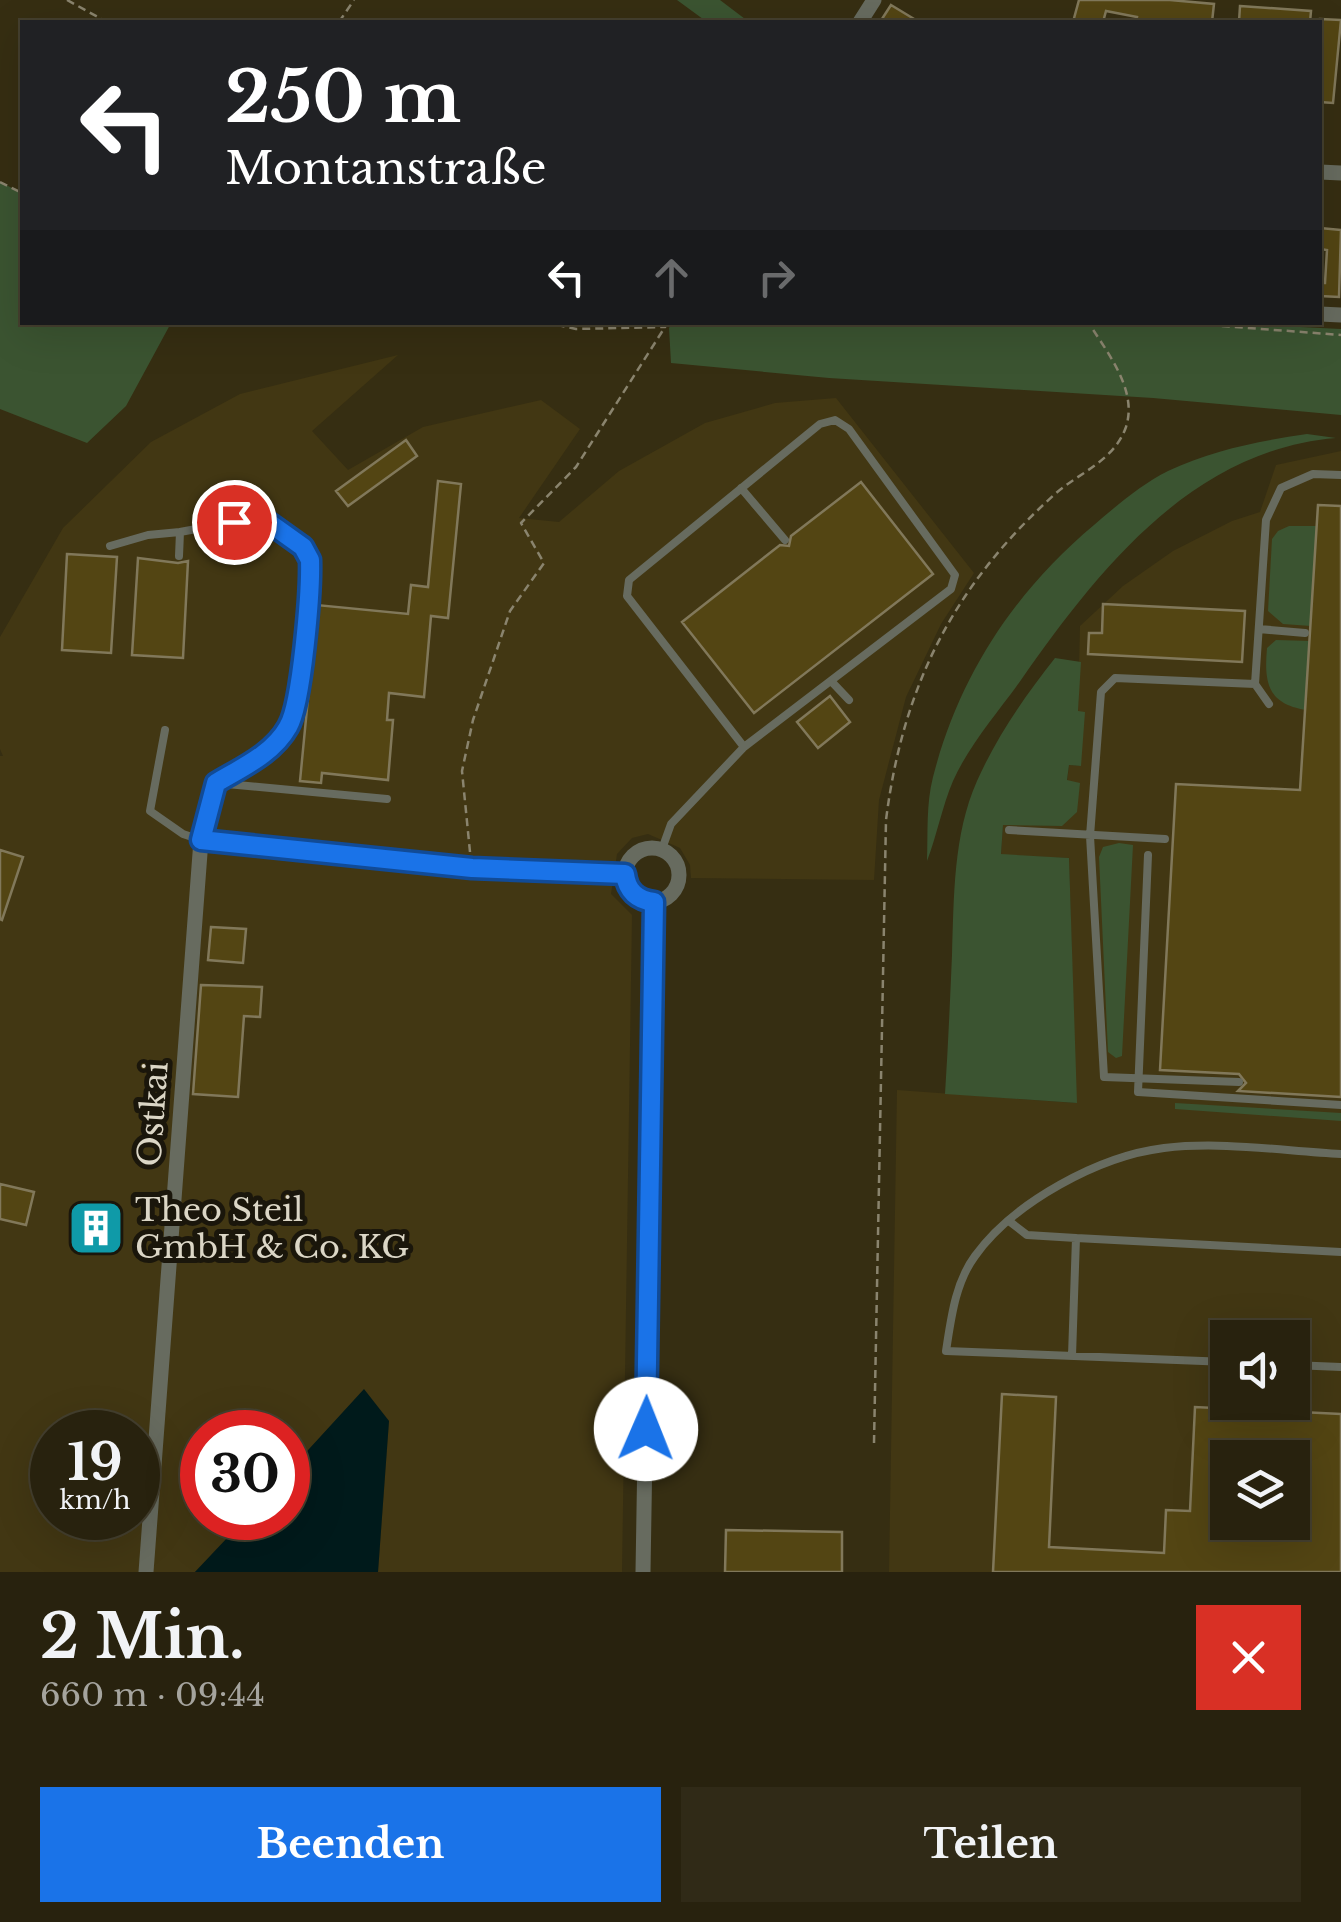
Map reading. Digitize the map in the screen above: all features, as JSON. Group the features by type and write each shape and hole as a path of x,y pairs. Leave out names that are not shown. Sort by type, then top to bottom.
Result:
{"street":[{"path":"201,840 472,868 625,874"},
{"name":"Ostkai","path":"146,1572 201,840"},
{"path":"662,849 677,864 678,882 671,894 654,902 637,897 625,874 635,854 662,849"},
{"path":"643,1572 654,902"}],"lane":[{"path":"662,849 671,824 744,747 951,589 955,575 860,443 835,420 820,424 629,580 626,596 744,747"},
{"path":"1269,704 1255,684 1266,520 1282,488 1313,474 1341,475"},
{"path":"741,488 785,540"},
{"path":"110,546 148,535 261,517 303,547 310,560 296,710 288,730 263,755 216,783 201,840 182,834 150,811 165,730"},
{"path":"179,556 180,532"},
{"path":"1258,629 1305,633"},
{"path":"1239,1082 1104,1076 1090,836 1100,692 1115,678 1255,684"},
{"path":"831,681 848,700"},
{"path":"216,783 386,799"},
{"path":"1009,830 1165,840"},
{"path":"1148,855 1138,1092 1341,1105"},
{"path":"1210,1361 946,1350 960,1282 975,1256 1009,1221 1074,1177 1119,1158 1164,1148 1202,1146 1341,1154"},
{"path":"1009,1221 1027,1236 1341,1252"},
{"path":"1072,1356 1076,1238"},
{"path":"1310,1366 1341,1367"}],"path":[{"path":"67,0 103,20"},
{"path":"560,325 666,325"},
{"path":"472,868 462,772 473,720 510,611 544,562 521,523 576,467 666,325"},
{"path":"874,1443 886,820 893,765 924,666 966,590 1057,492 1109,456 1126,429 1130,409 1125,386 1090,325"},
{"path":"1209,325 1341,335"}],"shaded area":[{"path":"398,355 312,431 348,470 423,427 541,400 580,429 519,518 559,522 619,471 705,423 775,403 836,398 974,573 941,624 906,697 879,800 874,880 691,878 690,865 680,848 648,834 632,838 617,854 611,894 632,915 622,1572 378,1572 389,1421 364,1390 310,1448 310,1410 180,1410 180,1540 225,1540 195,1572 0,1572 0,637 63,528 151,442 240,394"},
{"path":"1341,451 1341,1572 889,1572 897,1090 1076,1103 1069,858 1001,855 1003,824 1062,826 1069,765 1080,766 1084,712 1078,712 1080,626 1123,586 1173,551 1232,521 1260,512 1276,465"}],"green space":[{"path":"677,0 720,0 746,20 704,20"},
{"path":"0,182 20,192 20,325 170,325 126,406 87,443 0,409"},
{"path":"1262,325 1341,329 1341,415 671,363 669,328"},
{"path":"1307,434 1336,438 1284,447 1237,465 1193,491 1153,522 1082,597 967,755 949,791 927,861 931,787 958,704 993,638 1039,578 1111,510 1168,471 1236,447"},
{"path":"1289,526 1317,526 1311,626 1283,624 1268,611 1272,539"},
{"path":"1276,640 1311,641 1307,710 1283,703 1271,690 1266,671 1267,648"},
{"path":"1055,658 1081,662 1078,711 1085,712 1081,766 1069,765 1067,780 1080,783 1077,812 1062,826 1003,825 1001,854 1069,858 1077,1103 945,1094 954,889 963,823 993,748"},
{"path":"1133,845 1122,1056 1116,1058 1108,1052 1099,857 1103,847"},
{"path":"1175,1103 1341,1113 1341,1121 1175,1109"}],"water":[{"path":"364,1389 389,1421 378,1572 195,1572 225,1540 310,1540 310,1448"}],"building":[{"path":"1079,0 1214,4 1212,20 1136,20 1137,17 1106,11 1104,20 1074,20"},
{"path":"891,5 916,20 881,20"},
{"path":"1240,6 1311,11 1310,20 1239,20"},
{"path":"1320,20 1341,20 1333,103 1322,102"},
{"path":"1322,228 1341,230 1339,297 1322,296 1327,250 1322,249"},
{"path":"406,440 417,456 348,506 336,491"},
{"path":"438,481 461,484 448,618 431,616 424,697 389,693 387,720 393,720 388,780 322,773 321,783 300,781 317,605 408,614 411,585 428,587"},
{"path":"861,482 933,574 754,713 682,622 780,545 789,546 791,536"},
{"path":"1318,505 1341,506 1341,1097 1238,1091 1246,1083 1239,1074 1160,1070 1176,784 1300,790"},
{"path":"67,554 117,557 111,653 62,650"},
{"path":"138,558 188,561 183,658 132,655"},
{"path":"1103,604 1245,611 1242,662 1088,654 1089,633 1102,633"},
{"path":"830,696 850,722 818,748 797,722"},
{"path":"0,850 23,857 2,920 0,919"},
{"path":"211,927 246,929 243,963 208,960"},
{"path":"201,985 262,987 260,1017 244,1016 238,1097 193,1094"},
{"path":"0,1184 34,1192 26,1225 0,1219"},
{"name":"Theo Steil GmbH & Co. KG","path":"83,1209 111,1211 109,1247 81,1246"},
{"path":"1002,1394 1056,1397 1049,1547 1164,1553 1166,1510 1190,1511 1195,1407 1210,1408 1210,1420 1310,1420 1310,1413 1341,1414 1341,1572 993,1572"},
{"path":"726,1530 842,1532 842,1572 725,1572"}],"place":[{"name":"Theo Steil GmbH & Co. KG","path":"96,1228"}],"route":[{"path":"234,522 261,517 303,547 310,560 300,676 296,710 288,730 263,755 216,783 201,840 472,868 625,874 637,897 654,902 646,1429"}]}
